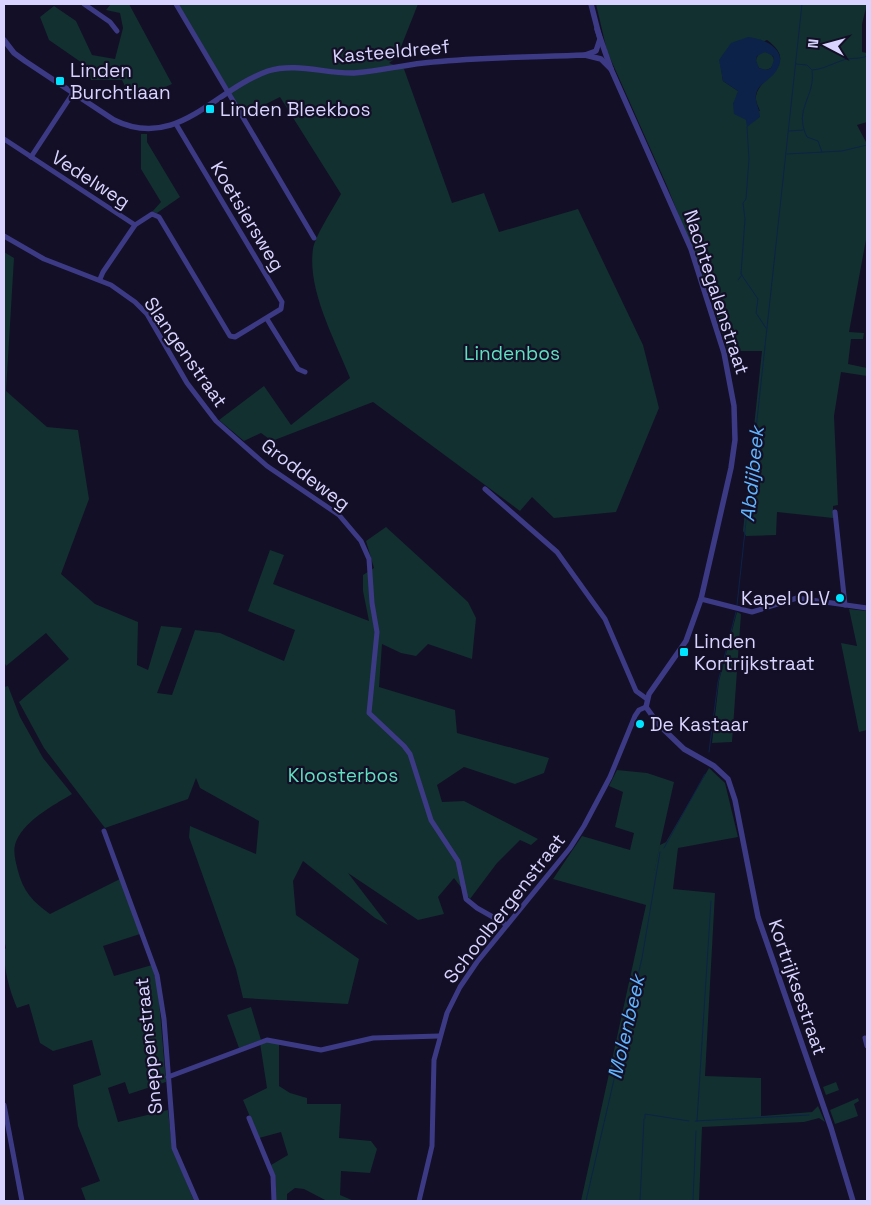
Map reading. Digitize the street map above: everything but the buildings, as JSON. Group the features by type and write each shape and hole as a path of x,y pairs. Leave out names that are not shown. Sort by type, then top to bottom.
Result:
{"street":[{"path":"84,4 110,22 117,31"},
{"path":"176,4 314,238"},
{"name":"Nachtegalenstraat","path":"591,4 603,41 599,49 601,57 611,69 666,189 691,249 724,353 731,385 735,422 732,468 701,599 686,641 647,699"},
{"name":"Kasteeldreef","path":"4,40 20,57 123,125 154,129 176,124 269,71 289,68 352,73 433,62 585,55 601,57"},
{"name":"Kasteeldreef","path":"585,55 599,49"},
{"name":"Nachtegalenstraat","path":"599,49 601,57"},
{"name":"Vedelweg","path":"31,157 73,93"},
{"name":"Koetsiersweg","path":"135,225 152,214 159,217 230,336 235,337 281,309 282,302 176,124"},
{"name":"Vedelweg","path":"4,139 135,225"},
{"path":"100,280 103,272 135,225"},
{"name":"Slangenstraat","path":"4,236 44,259 111,285 142,308 188,383 216,421 234,437"},
{"path":"267,319 298,369 305,372"},
{"name":"Groddeweg","path":"234,437 267,466 339,515 361,540 369,559 372,603 377,632 369,713 410,754 431,820 458,861 466,898 470,903 507,925"},
{"path":"485,489 557,552 605,619 636,691 647,699 646,707"},
{"path":"835,512 845,605"},
{"path":"701,599 752,612 795,598 867,608"},
{"name":"Kortrijksestraat","path":"646,707 674,741 694,757 714,766 728,780 735,800 752,893 760,924 834,1136 853,1201"},
{"name":"Schoolbergenstraat","path":"419,1201 432,1146 432,1077 439,1036 460,987 580,833 610,777 635,716 639,710 646,707"},
{"name":"Sneppenstraat","path":"104,831 157,975 161,996 174,1148 197,1201"},
{"path":"168,1077 267,1040 321,1050 373,1038 439,1036"},
{"path":"865,1038 867,1046"},
{"path":"4,1105 22,1201"},
{"path":"249,1118 274,1176 274,1201"}],"green space":[{"path":"111,4 129,4 172,84 150,94 129,94 122,80 91,80 88,67 49,40 40,17 54,6 76,21 92,55 115,59 123,28 120,13 106,10"},
{"name":"Lindenbos","path":"178,4 418,4 397,57 389,63 404,69 452,203 484,193 499,232 578,209 643,345 659,408 616,512 554,518 532,497 520,511 373,402 272,441 261,433 244,441 219,420 264,386 291,425 350,378 318,298 312,265 314,243 341,194 280,97 244,115"},
{"path":"596,4 867,4 862,24 862,52 867,53 867,122 857,125 867,144 867,234 849,332 864,333 863,339 851,339 848,364 867,368 867,376 841,372 834,416 838,505 833,506 833,518 777,512 776,535 746,536 743,531 762,351 728,351 707,286 667,186 607,51","holes":["767,40 780,56 779,63 759,89 756,96 756,102 760,111 733,104 738,96 738,91 723,81 720,60"]},
{"path":"765,52 773,57 774,61 769,69 765,70 757,65 756,61 761,53"},
{"path":"141,134 147,134 147,142 180,197 157,213 152,212 161,202 141,169"},
{"name":"Kloosterbos","path":"4,252 14,258 6,391 47,427 78,430 89,499 61,574 95,604 138,622 137,665 148,670 161,626 182,628 157,693 172,695 195,630 220,633 284,661 295,630 248,611 270,550 284,555 273,584 369,621 363,591 363,575 374,568 366,541 386,527 468,602 476,618 472,659 428,644 416,656 401,653 382,644 379,687 455,710 457,733 549,758 544,773 515,784 464,767 437,785 442,802 464,801 538,839 531,845 520,840 497,863 470,899 454,878 438,897 444,914 418,920 348,873 388,925 375,918 303,861 293,881 296,915 359,959 348,1004 243,998 236,969 189,837 190,826 256,854 259,821 200,788 196,778 188,799 105,828 44,748 19,702 69,659 46,633 6,666 4,661"},
{"path":"849,609 867,611 867,730 859,732 841,643 857,646"},
{"path":"737,612 741,614 732,742 712,743 719,681"},
{"path":"8,686 20,717 43,758 72,794 39,815 18,837 14,851 20,878 29,896 50,914 120,879 140,934 103,946 114,976 152,965 158,989 166,1082 129,1094 125,1082 108,1088 118,1122 168,1110 172,1147 194,1201 86,1201 81,1188 100,1181 78,1126 73,1085 101,1075 92,1040 53,1051 40,1043 29,1004 17,1008 9,987 6,972 4,950 6,948 4,939 4,687"},
{"path":"709,768 725,783 738,837 678,848 673,889 715,893 705,1076 761,1078 761,1116 812,1112 818,1106 825,1122 819,1118 804,1122 702,1127 699,1201 581,1201 646,905 553,879 582,836 630,850 634,833 615,827 623,792 609,786 617,770 647,773 674,782 651,885 660,845 666,842"},
{"path":"251,1007 261,1040 239,1048 227,1015"},
{"path":"267,1041 279,1043 279,1086 290,1093 307,1098 307,1104 341,1104 339,1138 371,1141 377,1149 370,1173 341,1171 340,1195 354,1201 327,1201 304,1189 295,1188 287,1194 287,1201 276,1201 275,1176 271,1165 288,1155 281,1132 259,1138 243,1100 267,1088 260,1043"},
{"path":"836,1082 839,1090 826,1095 823,1087"},
{"path":"858,1098 859,1101 854,1104 858,1116 835,1124 830,1110"}],"water":[{"path":"748,37 755,38 769,44 779,53 779,66 774,74 760,86 756,94 760,117 747,127 746,120 734,114 733,104 738,91 723,81 719,60 731,43","holes":["765,52 773,56 774,60 771,68 767,70 759,68 756,60 757,56"]}],"waterway":[{"path":"737,605 802,4"},
{"path":"796,64 807,65 812,70 847,59 867,56"},
{"path":"812,71 811,88 803,110 803,127 807,137 818,141 822,152"},
{"path":"747,127 749,159 746,199 743,203 745,219 741,274 758,299 756,313 766,328"},
{"path":"789,131 803,130"},
{"path":"787,154 842,151 867,145"},
{"path":"738,280 742,275"},
{"name":"Abdijbeek","path":"709,752 718,682 736,612"},
{"name":"Abdijbeek","path":"664,848 705,774"},
{"name":"Molenbeek","path":"586,1201 642,958 660,852"},
{"path":"697,1121 711,901"},
{"path":"645,1118 645,1114 689,1121"},
{"path":"695,1121 809,1115"},
{"path":"640,1201 644,1119"},
{"path":"693,1201 696,1131"}],"place":[{"name":"Linden Burchtlaan","path":"60,81"},
{"name":"Linden Bleekbos","path":"210,109"},
{"name":"Kapel OLV","path":"840,598"},
{"name":"Linden Kortrijkstraat","path":"684,652"},
{"name":"De Kastaar","path":"640,724"}]}
